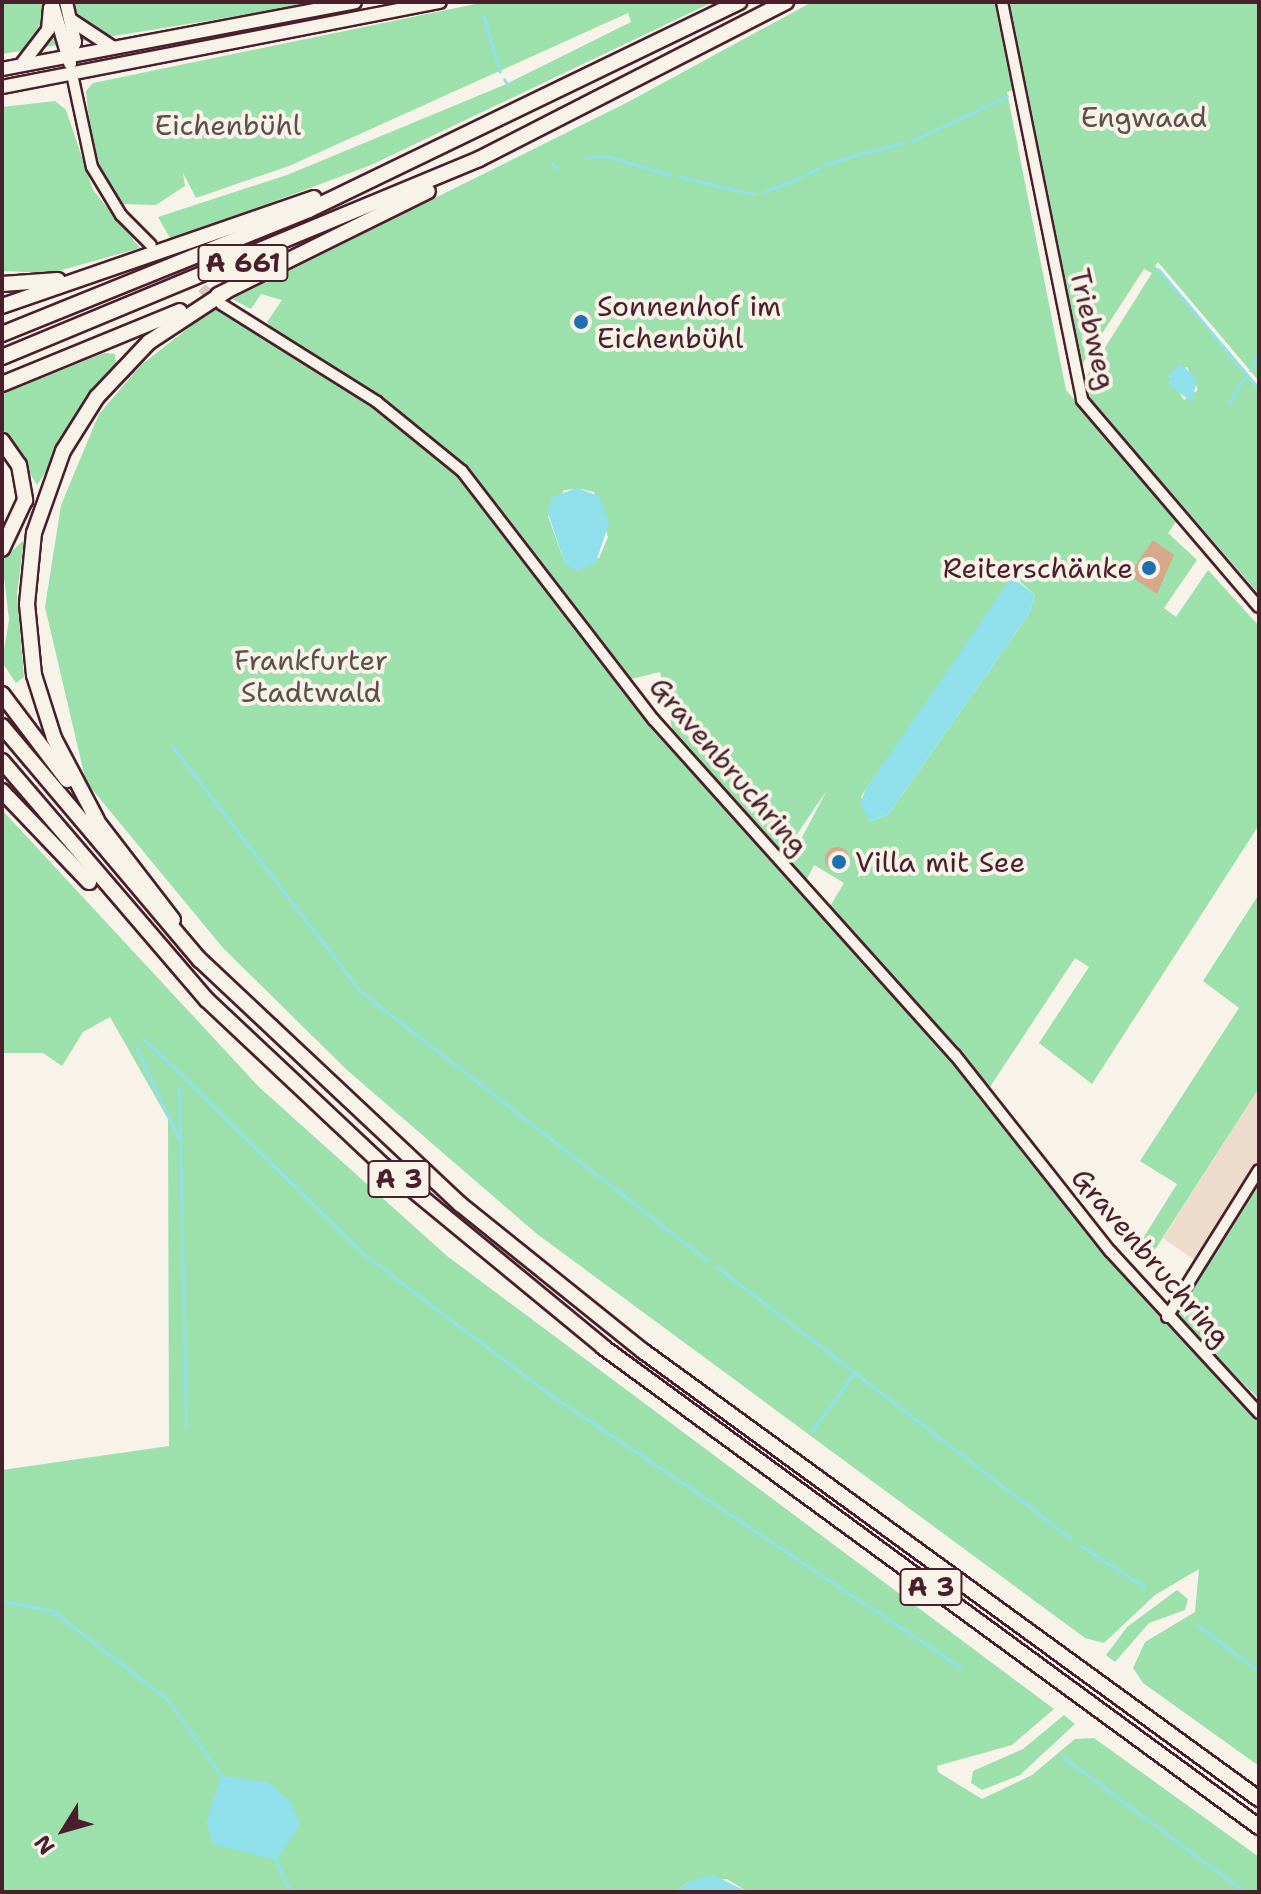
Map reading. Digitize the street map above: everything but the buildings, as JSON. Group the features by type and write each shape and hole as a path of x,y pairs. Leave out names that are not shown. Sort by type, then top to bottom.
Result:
{"highway":[{"name":"A 661","path":"2,334 398,170 739,2"},
{"name":"A 661","path":"2,357 479,159 786,2"},
{"path":"97,820 57,746 34,675 27,604 34,533 60,459 97,397 149,342 223,298 479,159"},
{"path":"2,306 398,170"},
{"path":"2,284 105,271"},
{"path":"2,384 223,298"},
{"path":"2,441 19,465 25,500 2,549"},
{"path":"2,694 200,960"},
{"name":"A 3","path":"2,726 200,960 363,1120 532,1263 1259,1799"},
{"name":"A 3","path":"2,761 137,925 305,1095 514,1276 1259,1827"},
{"path":"2,791 137,925"}],"main road":[{"path":"66,2 71,20 69,57"},
{"path":"2,69 355,2"},
{"path":"2,87 440,2"},
{"path":"52,3 72,74"},
{"path":"20,66 41,43 52,3"},
{"path":"71,20 115,48"}],"street":[{"name":"Triebweg","path":"1002,2 1082,400 1259,607"},
{"path":"72,74 92,167 121,215 151,245"},
{"name":"Gravenbruchring","path":"223,298 377,402 462,471 654,720 955,1055 1167,1317 1259,1413"},
{"path":"1167,1317 1259,1170"}],"shaded area":[{"path":"1259,1088 1259,1163 1197,1262 1163,1238"}],"green space":[{"path":"2,2 324,2 2,54"},
{"name":"Eichenbühl","path":"485,2 713,2 371,165 182,236 170,238 158,217 287,175 504,85 631,22 628,13 289,166 196,198 183,173 185,186 156,205 120,204 92,154 86,91 93,83"},
{"path":"812,2 997,2 1015,89 1007,92 1066,390 1177,520 1168,533 1197,560 1164,608 1176,617 1208,570 1259,626 1259,825 1092,1084 1039,1043 1089,967 1075,958 990,1087 829,908 844,883 814,865 806,881 789,862 827,790 783,855 674,737 660,672 627,680 462,464 378,399 280,338 267,322 282,300 261,294 251,309 232,299 628,102","holes":["564,490 594,492 608,537 599,558 565,564 548,516","1015,577 1035,595 1029,614 888,815 870,822 861,797"]},
{"name":"Engwaad","path":"1005,2 1259,2 1259,381 1158,262 1155,266 1259,391 1259,594 1085,394 1084,381 1152,273 1144,269 1077,372","holes":["1187,367 1198,390 1184,400 1169,376"]},
{"path":"55,101 66,110 93,190 140,248 51,273 2,271 2,107"},
{"name":"Frankfurter Stadtwald","path":"214,308 352,390 451,465 681,757 975,1086 1107,1255 1259,1419 1259,1766 1143,1683 1133,1668 1145,1642 1195,1612 1199,1569 1155,1595 1104,1643 1085,1638 537,1234 347,1070 223,948 86,782 45,607 61,505 99,414 141,365"},
{"path":"104,353 115,354 116,363 37,485 2,427 2,394"},
{"path":"24,540 17,594 24,677 16,683 2,662 9,620 2,560"},
{"path":"2,810 259,1087 447,1256 1054,1709 1012,1745 937,1766 938,1772 982,1799 1032,1775 1075,1739 1094,1738 1259,1857 1259,1892 748,1892 727,1879 688,1882 676,1892 2,1892 2,1470 169,1446 168,1119 110,1017 83,1032 62,1066 43,1053 2,1053"},
{"path":"1259,894 1259,1088 1145,1265 1132,1256 1177,1184 1140,1161 1239,1008 1203,981"},
{"path":"1259,1176 1259,1399 1174,1315"},
{"path":"1177,1590 1188,1599 1185,1610 1149,1623 1115,1662 1106,1655 1127,1627"},
{"path":"1064,1715 1075,1724 1020,1775 982,1790 971,1783 973,1771 1023,1749"}],"water":[{"path":"1181,364 1197,379 1192,402 1169,385 1170,373"},
{"path":"577,488 599,496 609,523 596,562 578,571 565,564 548,513 552,497"},
{"path":"1012,577 1035,595 1029,614 888,815 870,822 860,804 866,789"},
{"path":"221,1776 268,1782 291,1802 300,1826 276,1860 213,1844 206,1823"},
{"path":"713,1875 748,1892 676,1892 688,1882"}],"waterway":[{"path":"483,15 500,72"},
{"path":"504,79 507,84"},
{"path":"912,141 1007,96"},
{"path":"825,164 905,142"},
{"path":"586,158 606,156 670,175"},
{"path":"552,163 558,169"},
{"path":"807,174 820,167"},
{"path":"679,177 754,194"},
{"path":"764,192 801,177"},
{"path":"1158,269 1259,389"},
{"path":"1250,370 1259,354"},
{"path":"1229,403 1246,374"},
{"path":"172,746 360,991 707,1260"},
{"path":"143,1038 366,1256 552,1396 960,1667"},
{"path":"136,1047 178,1137"},
{"path":"179,1087 186,1426"},
{"path":"717,1267 1070,1538"},
{"path":"812,1431 854,1373"},
{"path":"1080,1545 1144,1587"},
{"path":"2,1601 53,1611 167,1699 222,1777"},
{"path":"1198,1625 1259,1672"},
{"path":"1063,1757 1245,1892"},
{"path":"274,1857 290,1892"}],"tunnel":[{"path":"156,249 217,301"}],"place":[{"name":"Sonnenhof im Eichenbühl","path":"581,322"},
{"name":"Reiterschänke","path":"1149,568"},
{"name":"Villa mit See","path":"839,862"}]}
